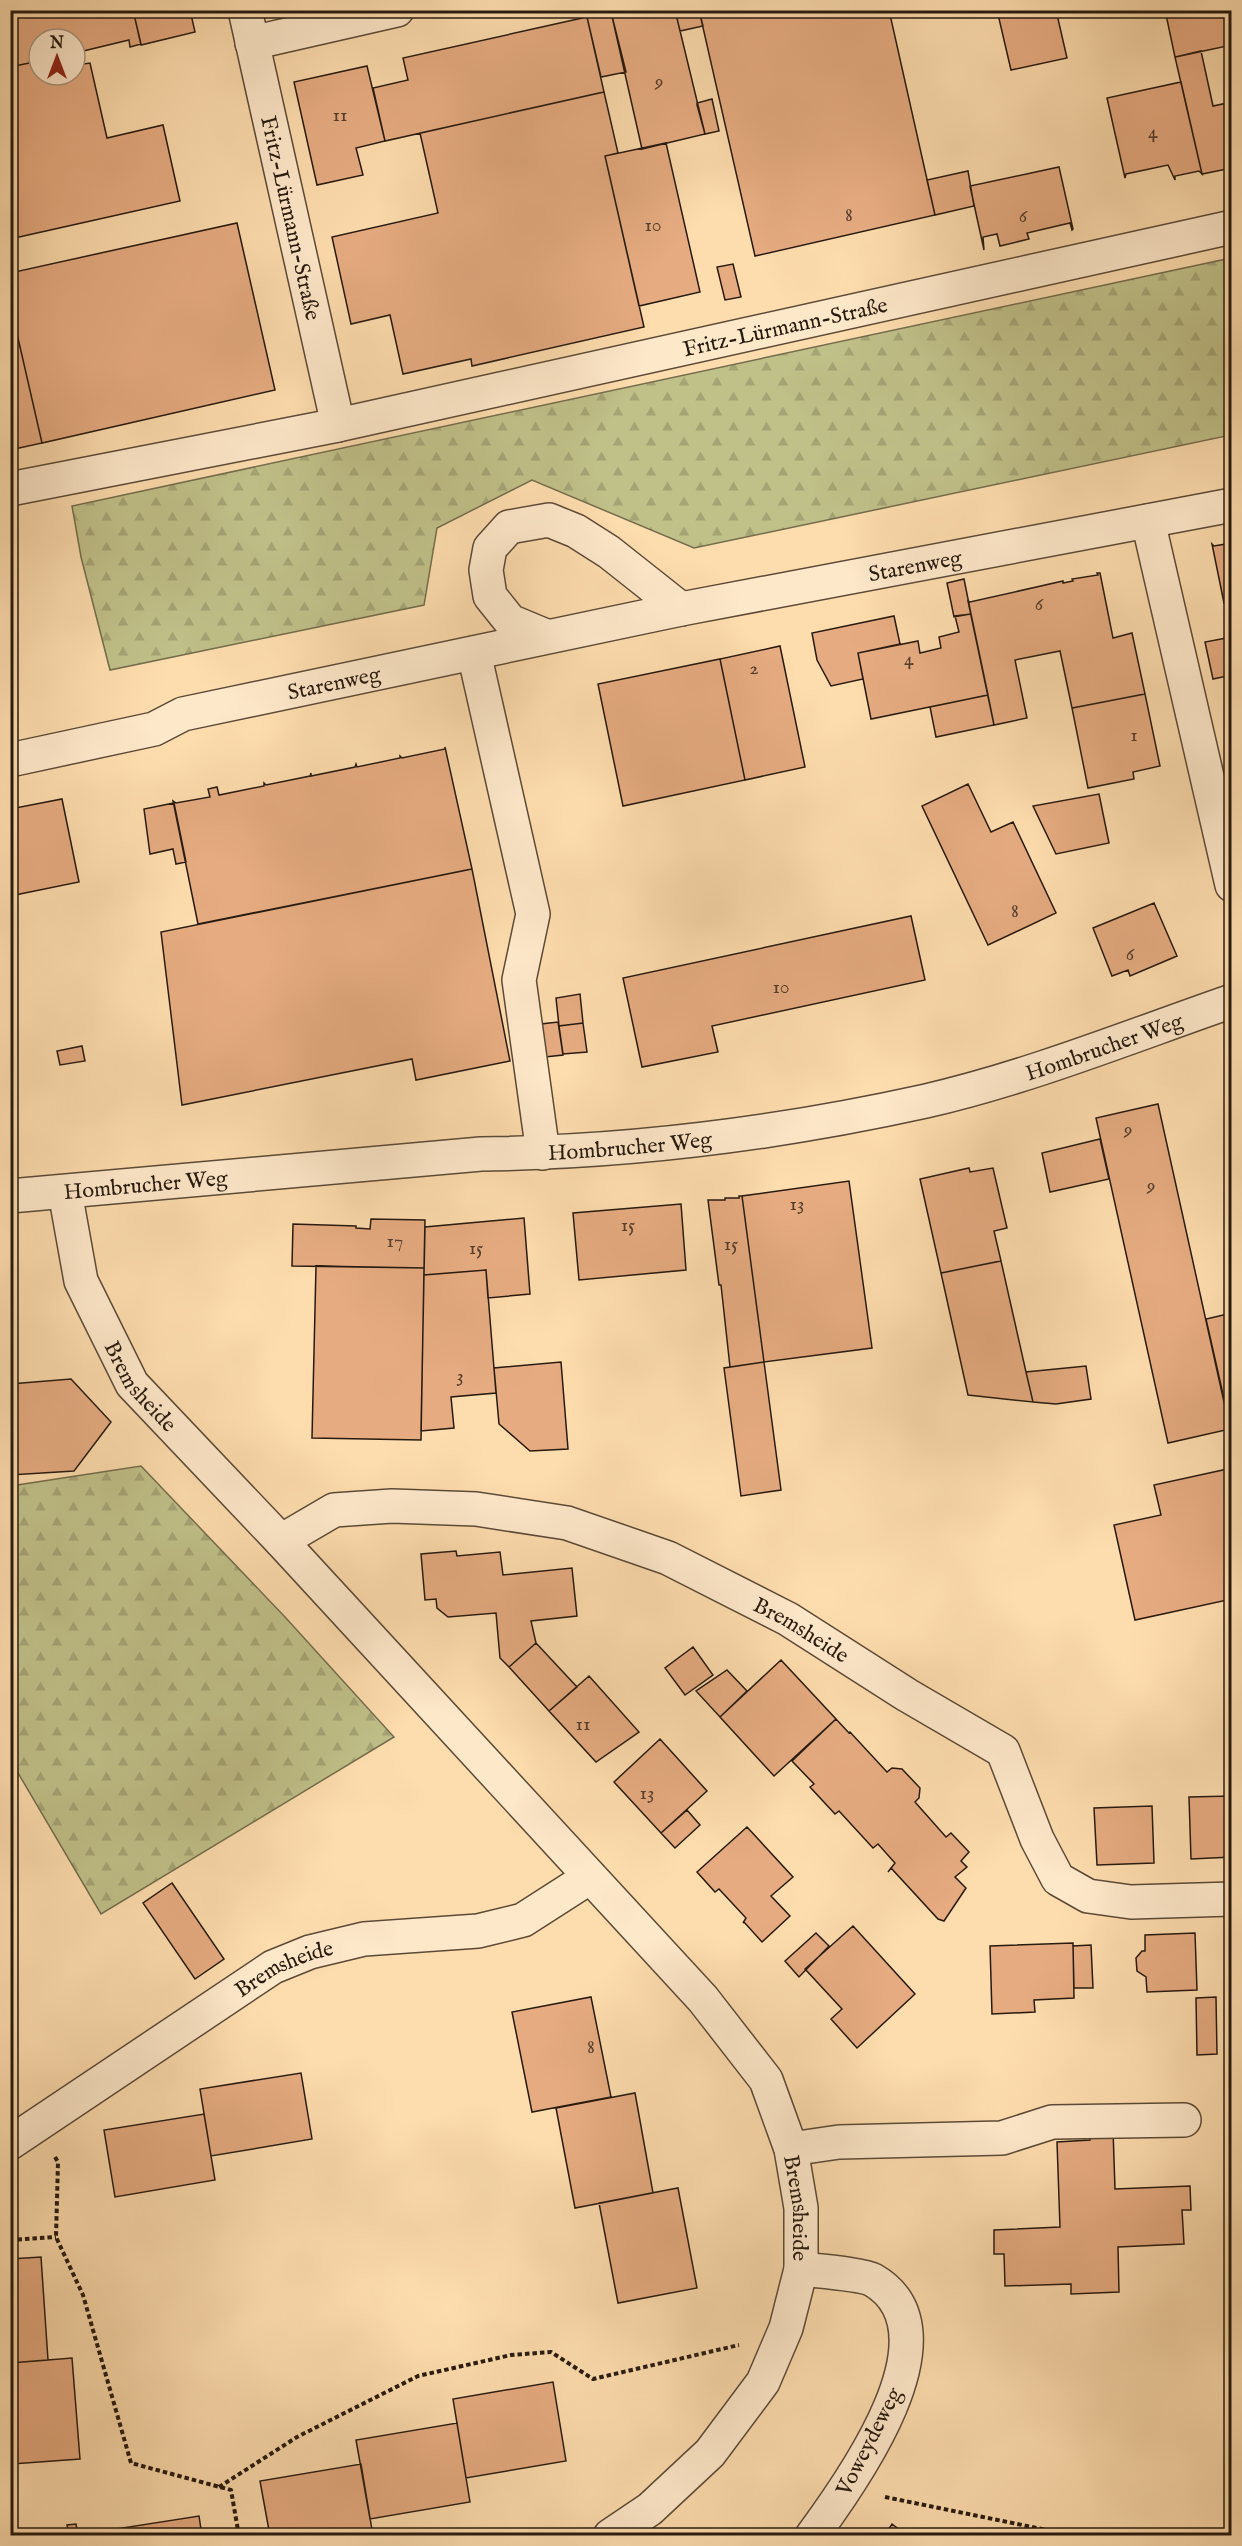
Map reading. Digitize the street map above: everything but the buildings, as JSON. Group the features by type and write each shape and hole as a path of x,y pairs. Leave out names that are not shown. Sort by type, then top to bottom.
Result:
{"street":[{"name":"Fritz-Lürmann-Straße","path":"245,10 338,425"},
{"path":"252,43 397,10"},
{"name":"Fritz-Lürmann-Straße","path":"10,489 338,425 1232,227"},
{"name":"Starenweg","path":"10,760 154,729 183,714 546,636 1232,505"},
{"path":"546,636 510,621 490,596 486,570 490,548 509,526 549,520 576,531 609,552 681,609"},
{"path":"1148,521 1232,885"},
{"path":"474,653 532,914 519,980 543,1153"},
{"name":"Hombrucher Weg","path":"10,1196 482,1154 543,1153 720,1137 927,1100 1038,1069 1232,1001"},
{"name":"Bremsheide","path":"65,1192 81,1281 132,1384 281,1540 703,1999 766,2080 791,2149 801,2208 801,2269 786,2328 763,2382 710,2453 650,2509 610,2535"},
{"name":"Bremsheide","path":"281,1540 334,1510 392,1506 476,1509 567,1523 668,1558 788,1619 907,1695 1004,1751 1036,1839 1058,1878 1088,1896 1131,1902 1232,1899"},
{"name":"Bremsheide","path":"18,2136 273,1967 310,1952 364,1939 478,1931 523,1920 590,1877"},
{"path":"791,2149 839,2142 1002,2138 1052,2122 1184,2120"},
{"name":"Voweydeweg","path":"801,2269 872,2279 893,2296 904,2317 906,2356 896,2397 846,2489 812,2535"}],"path":[{"path":"18,2136 58,2162 56,2237 83,2295 131,2463 231,2490 239,2535"},
{"path":"10,2240 56,2237"},
{"path":"219,2487 297,2437 418,2376 511,2355 551,2352 593,2379 743,2344 775,2354"},
{"path":"846,2489 1076,2535"}],"green space":[{"path":"1231,258 1231,435 694,548 532,480 437,528 424,605 110,670 81,557 72,506"},
{"path":"141,1466 285,1617 394,1737 101,1914 11,1761 11,1486"}]}
